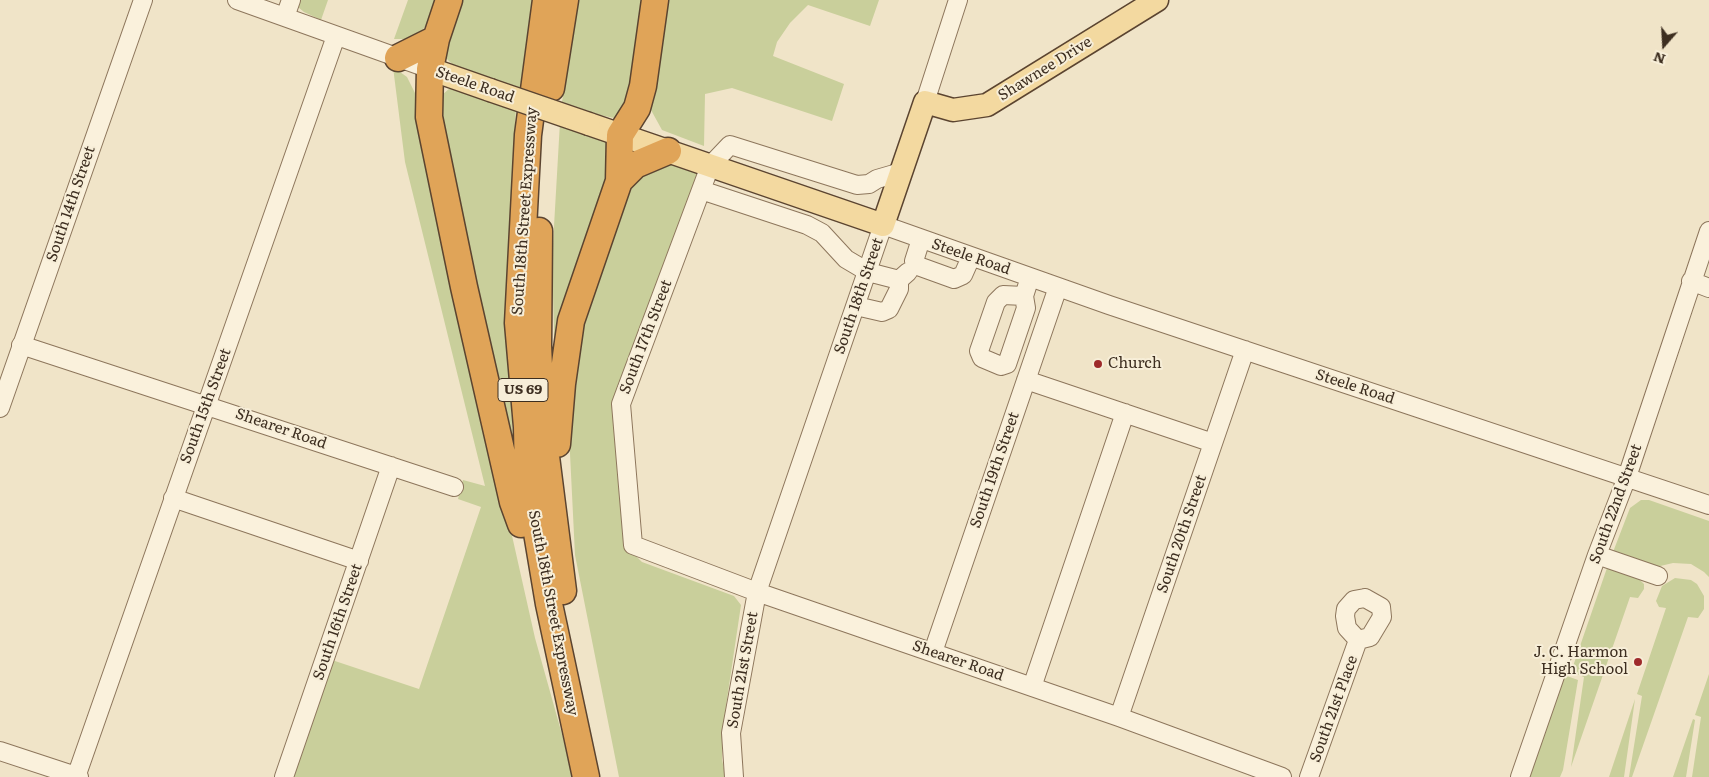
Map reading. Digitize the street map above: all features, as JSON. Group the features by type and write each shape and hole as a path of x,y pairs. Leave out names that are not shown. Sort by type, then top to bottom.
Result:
{"highway":[{"path":"449,0 436,39 430,69 429,117 464,287 513,502 549,604"},
{"name":"South 18th Street Expressway","path":"546,0 528,135 518,323 528,480 549,604 586,777"},
{"name":"South 18th Street Expressway","path":"565,0 550,93 542,164 538,244 538,346 542,425 565,608 602,777"},
{"path":"554,512 559,416 571,321 619,181 620,135 637,108 643,86 654,0"},
{"path":"398,58 436,39"},
{"path":"619,181 635,165 668,151"}],"main road":[{"name":"Shawnee Drive","path":"925,102 952,110 987,105 1157,0"},
{"name":"Steele Road","path":"430,69 883,225"},
{"name":"South 18th Street","path":"883,225 925,102"}],"street":[{"name":"South 14th Street","path":"0,408 143,0"},
{"name":"Steele Road","path":"237,0 430,69"},
{"path":"285,17 291,0"},
{"name":"South 18th Street","path":"925,102 958,0"},
{"name":"South 15th Street","path":"77,777 336,36"},
{"path":"710,166 730,145 857,185 869,184 877,179 901,172"},
{"path":"760,210 785,163"},
{"name":"South 17th Street","path":"633,545 621,404 710,166"},
{"path":"807,225 832,178"},
{"path":"701,190 807,225 822,233 846,259 868,272 899,280 905,276 914,261 921,240"},
{"name":"Steele Road","path":"883,225 1030,278 1709,505"},
{"name":"South 18th Street","path":"757,592 883,225"},
{"name":"South 22nd Street","path":"1520,777 1597,555 1627,477 1709,230"},
{"path":"914,261 918,266 954,279 963,275 971,257"},
{"path":"1024,296 1030,278"},
{"path":"856,306 882,312 889,309 899,289 899,280"},
{"path":"1691,281 1709,288"},
{"name":"South 19th Street","path":"933,652 1058,287"},
{"name":"Shearer Road","path":"21,345 207,404 454,487"},
{"name":"South 20th Street","path":"1119,716 1245,350"},
{"path":"1026,380 1213,443"},
{"path":"1032,687 1125,413"},
{"name":"South 16th Street","path":"284,777 391,466"},
{"path":"173,498 359,562"},
{"name":"Shearer Road","path":"633,545 757,592 1119,716 1282,777"},
{"path":"1597,555 1658,576"},
{"name":"South 21st Street","path":"734,777 731,733 757,592"},
{"name":"South 21st Place","path":"1309,777 1358,640"},
{"path":"0,751 77,777"}],"green space":[{"path":"299,0 328,0 321,20 298,7"},
{"path":"408,0 439,0 432,18 420,33 406,39 394,39"},
{"path":"457,0 532,0 520,89 452,64 446,58 445,48"},
{"path":"578,0 648,0 636,91 619,116 614,118 562,102"},
{"path":"663,0 879,0 870,26 808,5 790,23 777,42 773,56 844,84 832,121 732,88 705,94 704,146 662,130 651,110"},
{"path":"393,67 407,77 419,101 475,371 535,638 572,777 293,777 332,660 419,689 481,507 458,499 463,480 485,486 405,162"},
{"path":"456,87 516,107 507,269 509,371 514,454 438,127 442,95 450,88"},
{"path":"560,122 606,141 609,146 612,177 555,365 552,261"},
{"path":"666,159 701,174 623,382 628,548 642,562 734,596 741,605 723,726 722,760 726,777 619,777 575,555 568,413 580,333 629,185"},
{"path":"1641,500 1649,500 1709,521 1709,577 1691,564 1673,563 1656,567 1613,552 1630,508"},
{"path":"1607,568 1638,578 1644,584 1644,589 1638,598 1630,597 1571,767 1584,677 1571,672"},
{"path":"1675,578 1691,580 1697,584 1704,596 1704,609 1698,618 1688,617 1632,777 1629,777 1642,696 1637,694 1666,608 1659,607 1656,601 1662,586"},
{"path":"1709,674 1709,777 1692,777 1701,717 1695,715"},
{"path":"1564,675 1578,680 1563,770 1560,777 1529,777"},
{"path":"1635,699 1624,777 1609,777"},
{"path":"1693,719 1695,720 1686,777 1673,777"}],"place":[{"name":"Church","path":"1098,364"},
{"name":"J. C. Harmon High School","path":"1638,662"}]}
